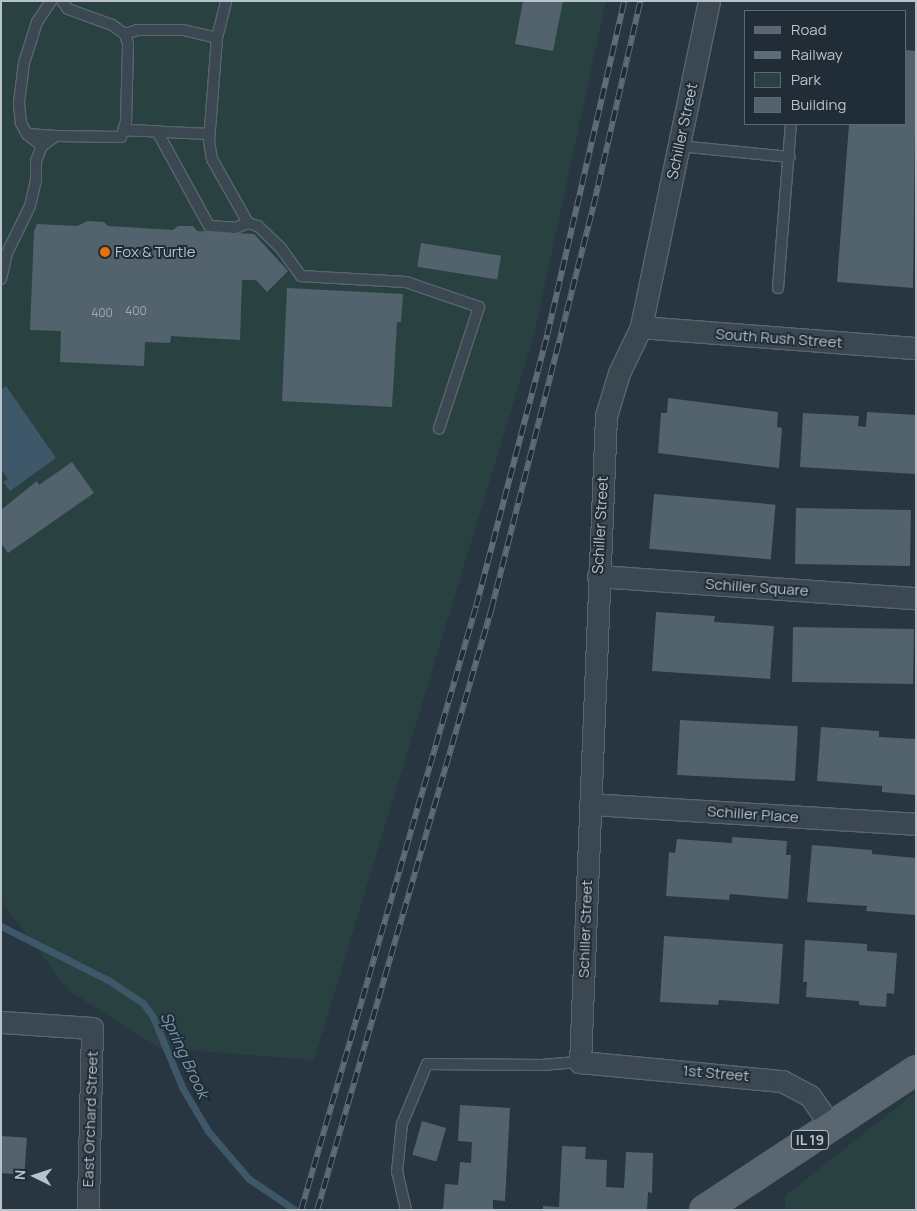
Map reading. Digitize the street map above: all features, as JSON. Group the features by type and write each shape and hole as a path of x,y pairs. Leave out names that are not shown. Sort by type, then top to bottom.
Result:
{"main road":[{"name":"IL 19","path":"704,1210 916,1070"}],"street":[{"name":"Schiller Street","path":"580,1062 598,576 606,416 619,373 641,327 709,1"},
{"name":"South Rush Street","path":"641,327 916,348"},
{"name":"Schiller Square","path":"598,576 916,598"},
{"name":"Schiller Place","path":"590,804 916,824"},
{"name":"East Orchard Street","path":"1,1022 92,1028 88,1210"},
{"name":"1st Street","path":"580,1062 782,1081 810,1096 831,1126"}],"lane":[{"path":"42,146 27,134 21,123 20,103 24,63 37,22 51,1"},
{"path":"27,134 110,139 121,137 124,130 128,44 125,34 112,25 68,9 62,1"},
{"path":"226,1 217,38 209,134 212,159 248,223"},
{"path":"125,34 137,30 182,30 217,38"},
{"path":"778,288 791,125"},
{"path":"124,130 209,134"},
{"path":"124,130 158,131 209,226 235,228 248,223 258,226 280,247 301,276 406,282 479,307 440,429"},
{"path":"1,279 7,253 30,206 36,181 36,161 42,146 56,136"},
{"path":"679,146 789,157"},
{"path":"406,1210 397,1172 402,1124 427,1064 542,1065 580,1062"}],"green space":[{"path":"1,1 606,1 534,335 314,1060 159,1048 68,990 1,901"},
{"path":"916,1092 916,1210 785,1210 785,1196"}],"water":[{"path":"6,386 56,458 10,491 3,482 8,479 1,469 1,390"}],"building":[{"path":"523,1 563,1 553,51 515,44"},
{"path":"907,50 916,51 913,288 837,282 849,125 907,125"},
{"path":"88,221 104,222 108,226 173,230 178,226 193,226 197,231 254,234 288,271 267,292 256,280 242,280 240,340 171,336 170,343 145,342 144,366 60,362 61,331 30,330 34,231 37,224 77,226"},
{"path":"421,243 501,256 497,279 417,267"},
{"path":"287,288 403,294 401,322 397,322 392,407 282,401"},
{"path":"668,398 778,412 777,427 782,428 779,468 658,453 661,413 667,413"},
{"path":"867,412 916,415 916,474 800,467 803,413 859,416 858,426 866,427"},
{"path":"72,462 94,493 8,553 1,543 1,510 37,481 39,485"},
{"path":"654,494 776,505 771,559 649,549"},
{"path":"796,508 911,510 910,566 795,564"},
{"path":"656,612 715,616 714,622 774,626 770,679 652,671"},
{"path":"793,627 914,629 913,684 792,682"},
{"path":"680,720 798,726 795,781 677,775"},
{"path":"821,727 879,731 879,737 916,739 916,795 882,792 882,786 817,781"},
{"path":"732,837 787,841 786,855 791,855 788,899 730,894 729,900 666,896 669,852 675,853 677,839 732,843"},
{"path":"812,845 872,850 872,854 916,858 916,915 866,911 867,906 807,902"},
{"path":"664,936 783,944 779,1004 719,1000 718,1005 660,1002"},
{"path":"805,940 867,944 867,951 897,953 894,994 887,993 886,1007 859,1005 859,1001 806,997 807,982 803,982"},
{"path":"460,1105 510,1108 505,1201 493,1200 493,1210 443,1210 445,1184 458,1185 460,1162 471,1163 472,1142 458,1141"},
{"path":"422,1121 446,1128 436,1162 412,1155"},
{"path":"1,1136 27,1138 24,1175 1,1173"},
{"path":"562,1146 586,1147 585,1159 607,1160 606,1187 624,1188 626,1152 653,1153 652,1193 648,1192 647,1210 543,1210 543,1206 559,1207"}],"waterway":[{"name":"Spring Brook","path":"1,926 108,980 143,1003 153,1017 183,1089 208,1131 249,1179 295,1210"}],"railway":[{"path":"301,1210 476,606 547,335 624,1"},
{"path":"317,1210 491,610 593,207 640,1"}],"place":[{"name":"Fox & Turtle","path":"105,252"}]}
